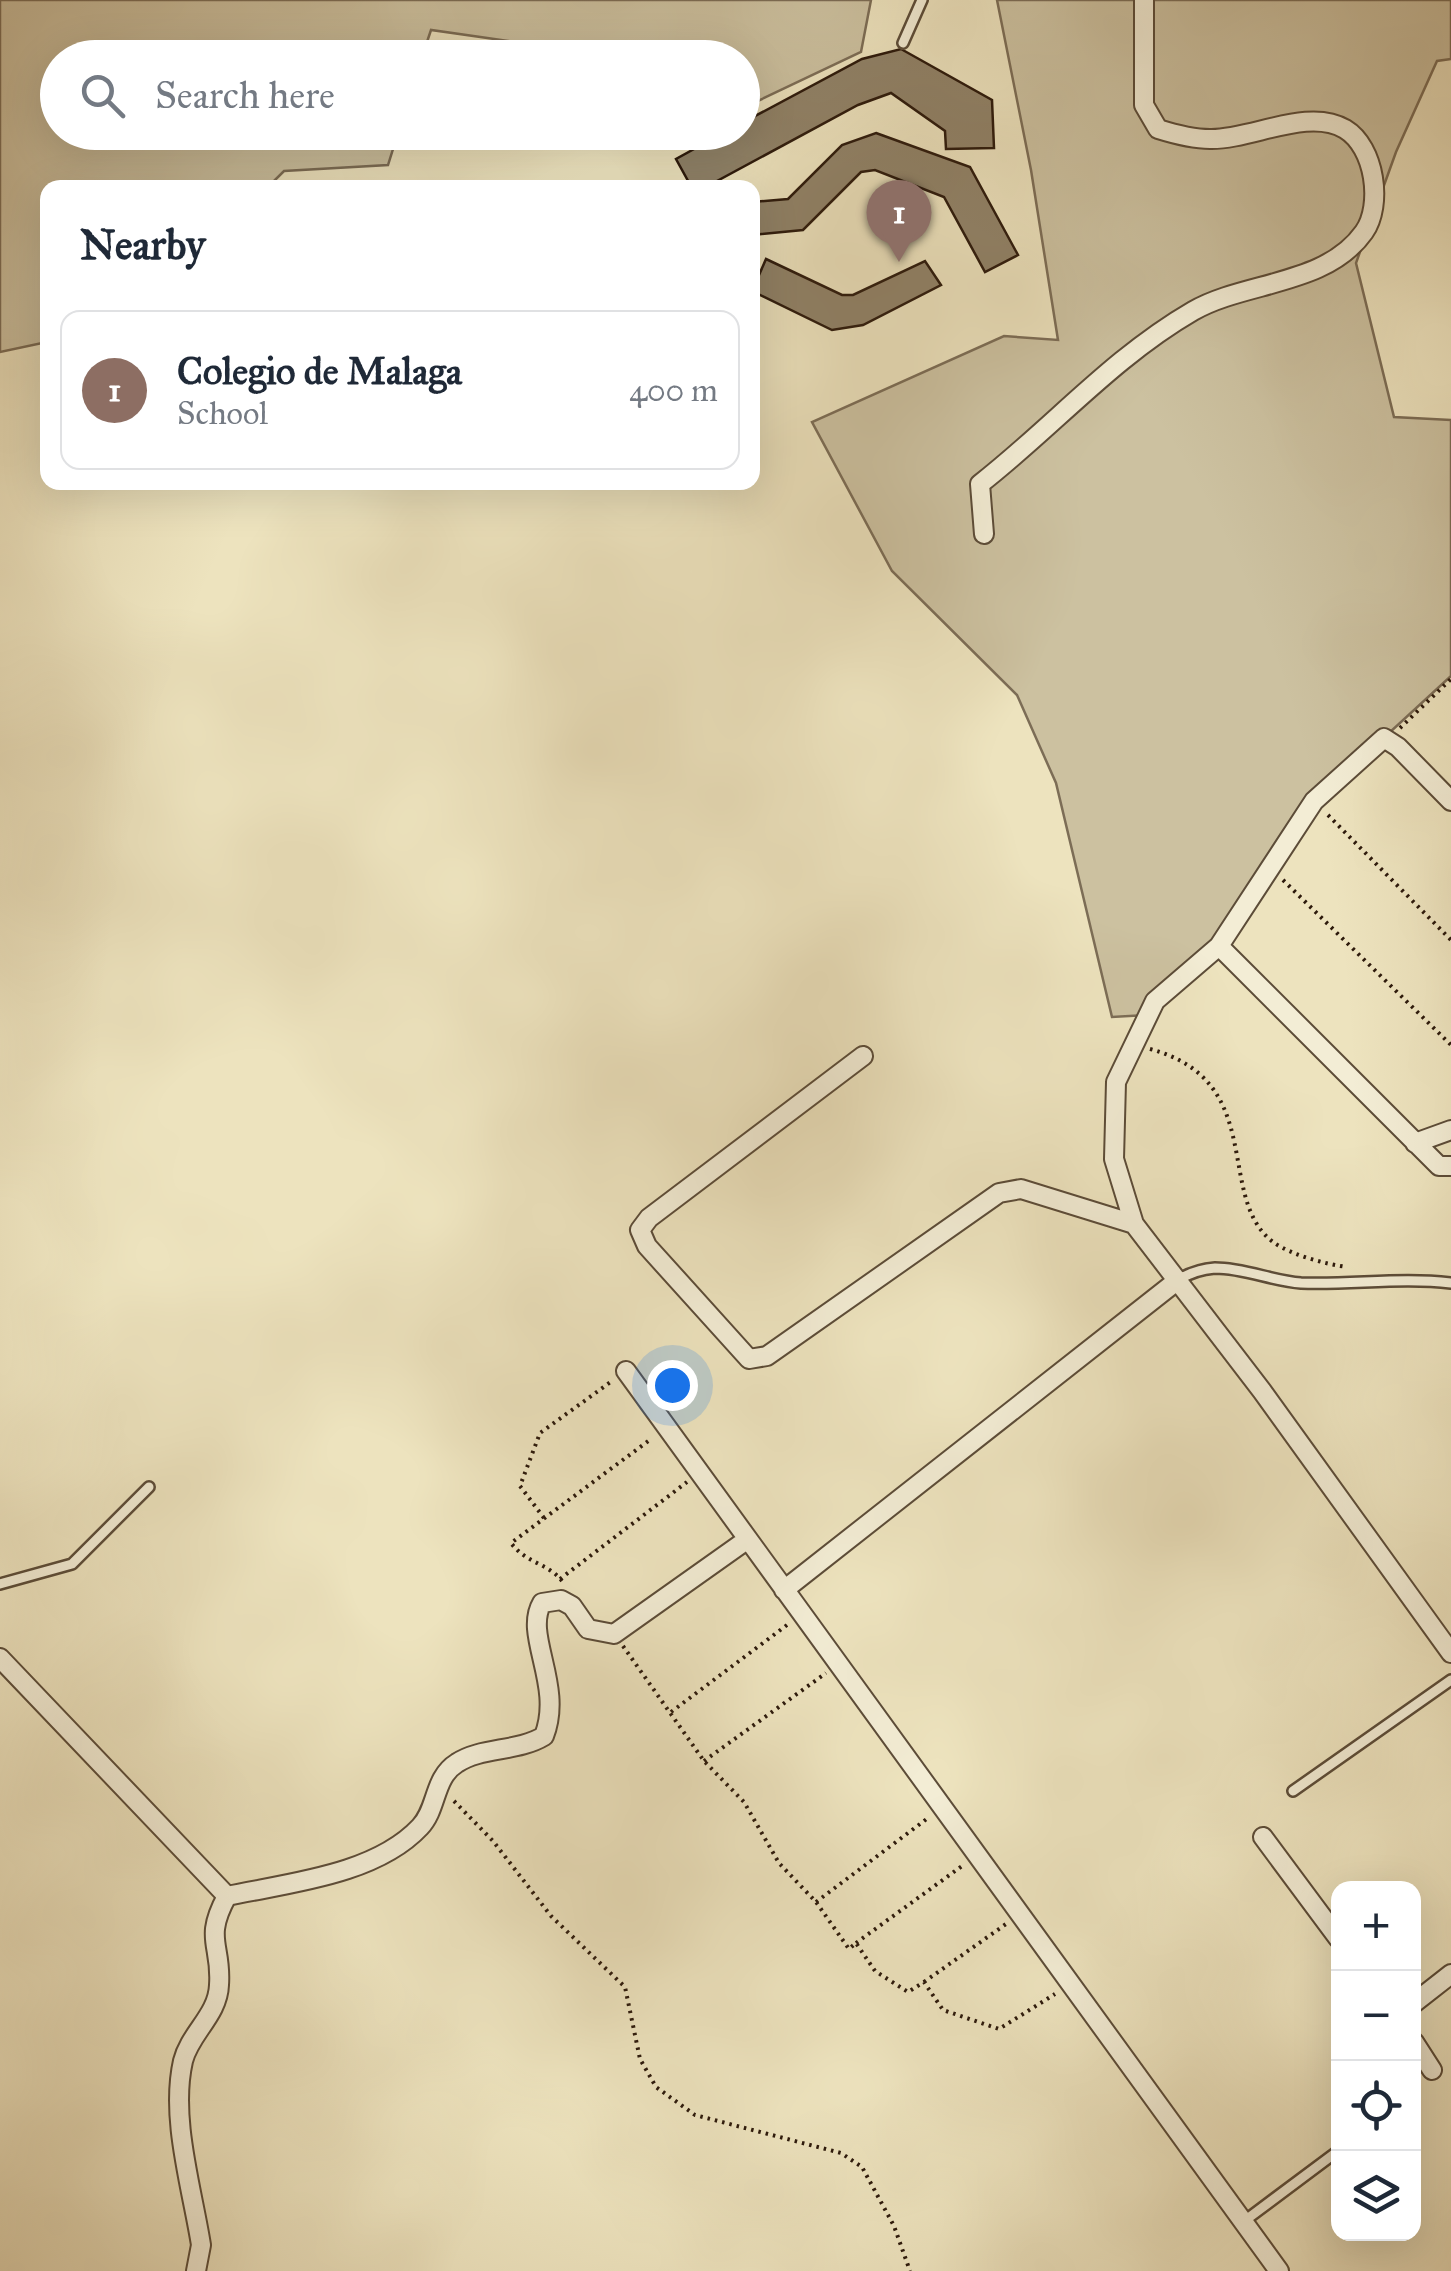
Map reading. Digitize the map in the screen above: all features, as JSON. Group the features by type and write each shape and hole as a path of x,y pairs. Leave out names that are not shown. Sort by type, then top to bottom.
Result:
{"street":[{"path":"984,534 980,484 1115,362 1196,309 1328,264 1363,234 1374,210 1366,151 1346,129 1320,121 1211,140 1158,129 1144,105 1144,0"},
{"path":"1451,801 1398,746 1385,739 1314,802 1219,946 1155,1001 1116,1082 1114,1159 1134,1224 1451,1653"},
{"path":"1219,946 1439,1166 1451,1166"},
{"path":"863,1056 649,1218 640,1230 647,1246 749,1359 767,1356 999,1194 1021,1189 1134,1224"},
{"path":"1415,1143 1451,1130"},
{"path":"784,1590 1178,1280"},
{"path":"626,1371 1279,2271"},
{"path":"227,1896 346,1868 390,1850 432,1814 438,1789 451,1766 464,1758 531,1744 544,1736 552,1689 536,1618 542,1603 561,1600 588,1629 614,1634 748,1539"},
{"path":"0,1658 227,1896"},
{"path":"1262,1837 1331,1929"},
{"path":"196,2271 201,2245 179,2078 187,2046 208,2019 220,1986 212,1936 227,1896"},
{"path":"1421,1998 1451,1974"},
{"path":"1421,2053 1432,2070"}],"lane":[{"path":"903,43 922,0"},
{"path":"1178,1280 1198,1270 1214,1268 1295,1282 1350,1284 1414,1278 1451,1283"},
{"path":"0,1584 72,1564 150,1487"},
{"path":"1293,1791 1451,1680"},
{"path":"1243,2222 1331,2156"}],"path":[{"path":"1385,739 1451,679"},
{"path":"1314,802 1451,940"},
{"path":"1271,867 1451,1045"},
{"path":"1131,1044 1191,1067 1214,1091 1234,1130 1252,1209 1271,1241 1348,1267"},
{"path":"544,1518 520,1486 540,1433 626,1371"},
{"path":"566,1588 554,1571 525,1561 511,1543 666,1427"},
{"path":"560,1579 700,1473"},
{"path":"671,1712 802,1614"},
{"path":"614,1634 704,1761 744,1802 779,1863 816,1902 850,1949 977,1856"},
{"path":"704,1761 838,1664"},
{"path":"438,1789 465,1809 551,1916 626,1987 640,2059 656,2087 695,2115 841,2153 862,2167 894,2226 910,2271"},
{"path":"816,1902 942,1808"},
{"path":"856,1943 875,1971 908,1992 1019,1914"},
{"path":"924,1982 943,2010 999,2030 1070,1984"}],"shaded area":[{"path":"0,0 871,0 861,52 760,100 760,40 501,40 431,30 428,40 40,40 40,150 393,150 388,165 284,171 275,180 40,180 40,343 0,352"},
{"path":"997,0 1451,0 1451,59 1437,61 1396,152 1356,263 1394,417 1451,420 1451,676 1326,791 1219,946 1147,1015 1112,1017 1056,783 1017,695 892,571 812,422 1004,336 1058,340 1031,170"}],"building":[{"path":"901,49 992,100 994,148 946,149 945,131 891,93 858,105 719,180 688,180 676,159 692,150 760,150 760,113 862,59"},
{"path":"876,133 970,167 1018,255 985,272 944,197 875,170 861,172 803,230 760,234 760,201 788,199 842,145"},
{"path":"766,259 842,295 853,295 925,261 941,285 863,325 832,330 760,295 760,273"}],"place":[{"name":"Colegio de Malaga","path":"899,262"}]}
